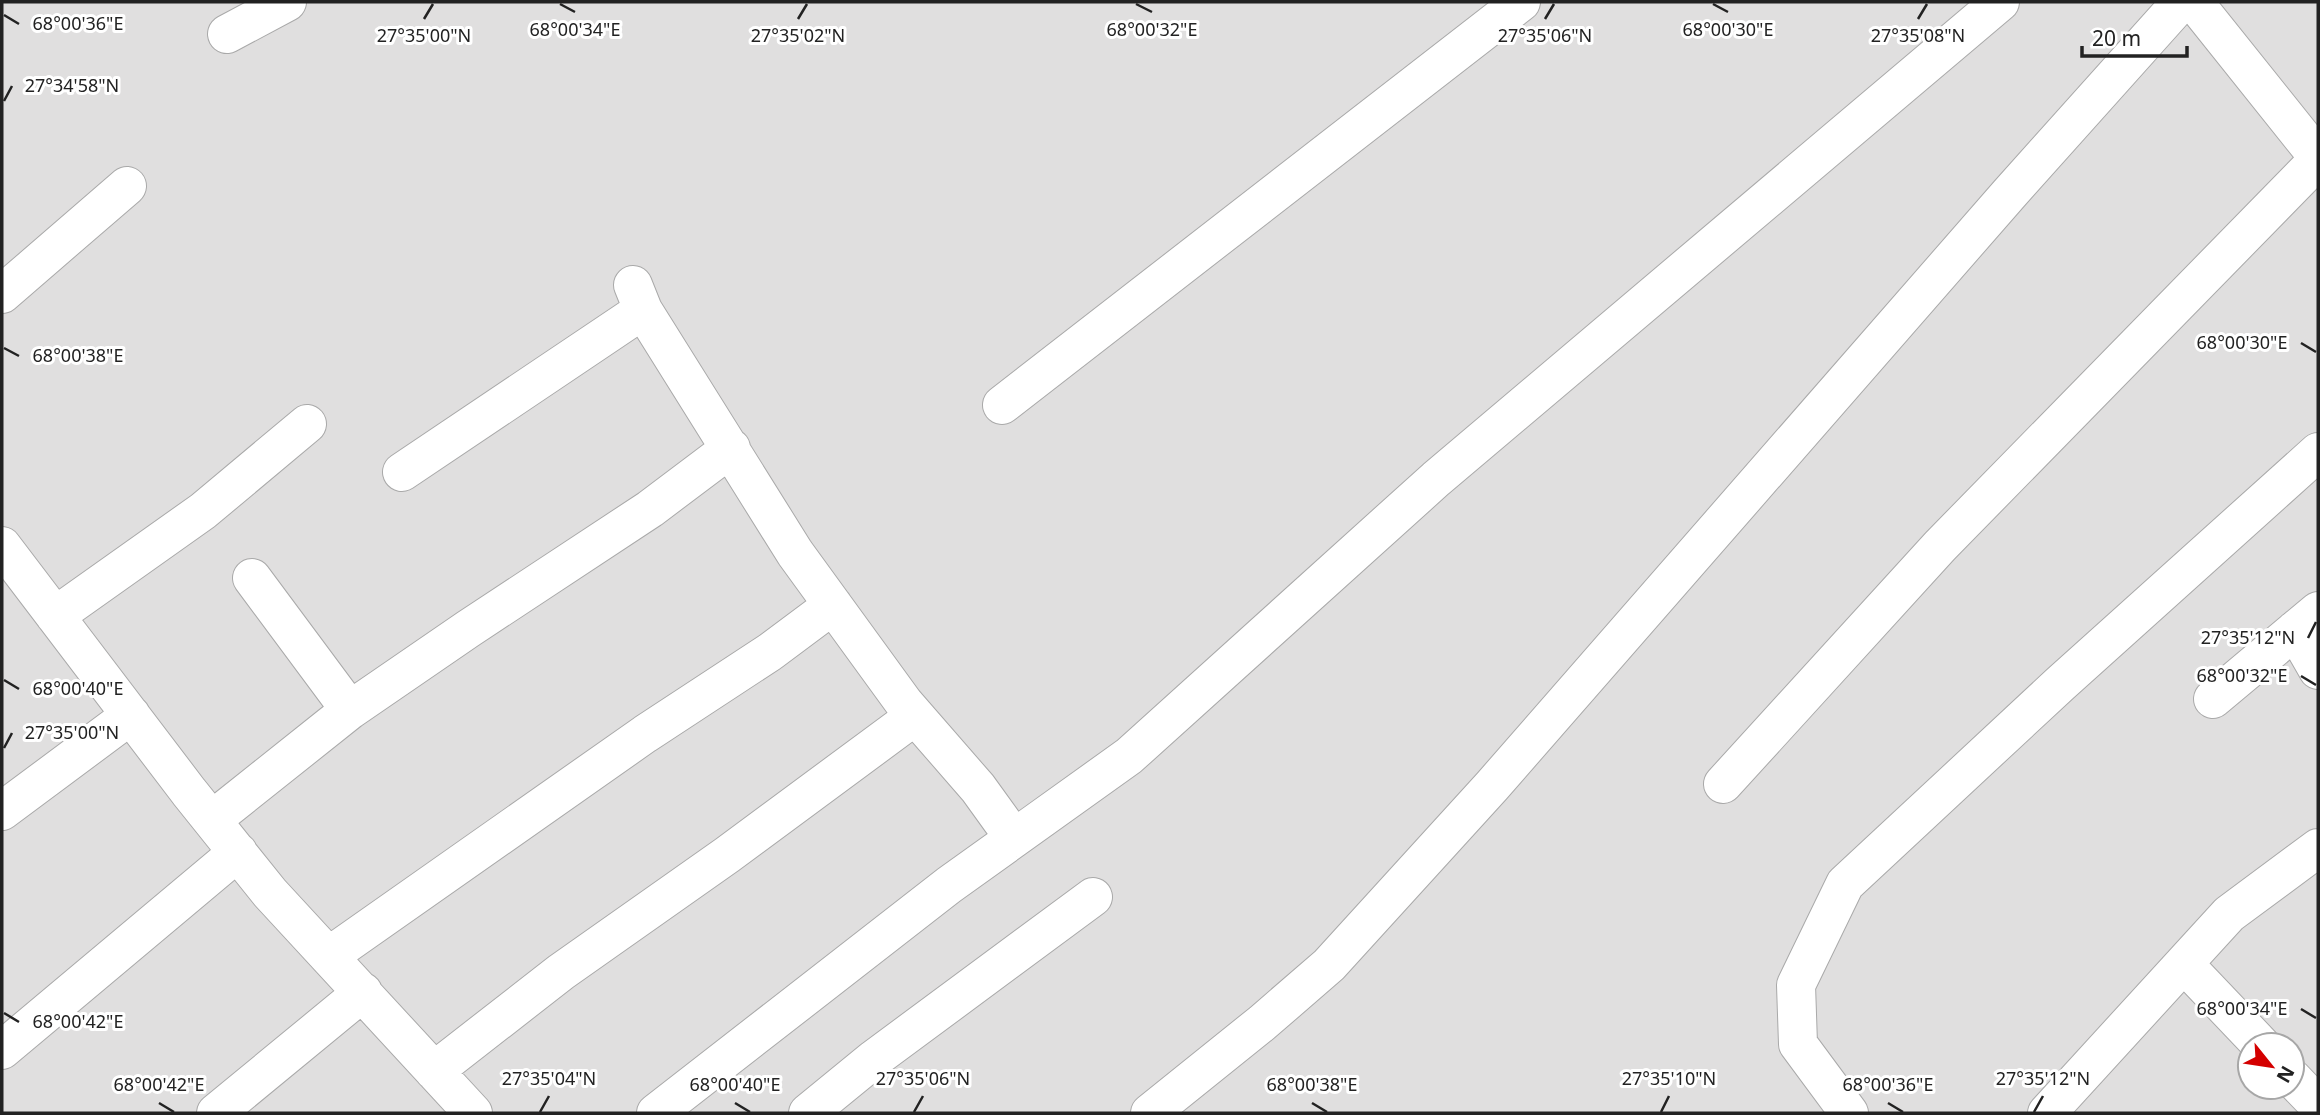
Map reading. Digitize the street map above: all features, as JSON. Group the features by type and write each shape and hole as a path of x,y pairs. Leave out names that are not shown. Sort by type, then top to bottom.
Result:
{"street":[{"path":"227,34 287,2"},
{"path":"1002,405 1521,2"},
{"path":"656,1113 949,885 1129,755 1436,479 2000,2"},
{"path":"1150,1113 1329,965 1492,786 2180,2"},
{"path":"1723,784 1940,546 2318,159 2194,2"},
{"path":"2,294 127,186"},
{"path":"402,472 638,297 795,553 915,716 978,788 1014,838"},
{"path":"55,617 203,511 307,424"},
{"path":"212,820 350,710 650,509 732,448"},
{"path":"1849,1113 1798,1044 1796,985 1845,884 2060,684 2318,452"},
{"path":"8,569 55,617 270,893 473,1113"},
{"path":"252,578 350,710"},
{"path":"329,956 833,605"},
{"path":"2213,699 2307,621 2318,670"},
{"path":"2,811 131,715"},
{"path":"434,1071 561,972 727,855 915,716"},
{"path":"2048,1113 2229,914 2318,848"},
{"path":"2,1050 238,852"},
{"path":"808,1113 874,1059 1093,897"},
{"path":"2184,964 2248,1031"},
{"path":"216,1113 363,992"}],"shaded area":[{"path":"2,2 2318,2 2318,1113 2,1113"}]}
